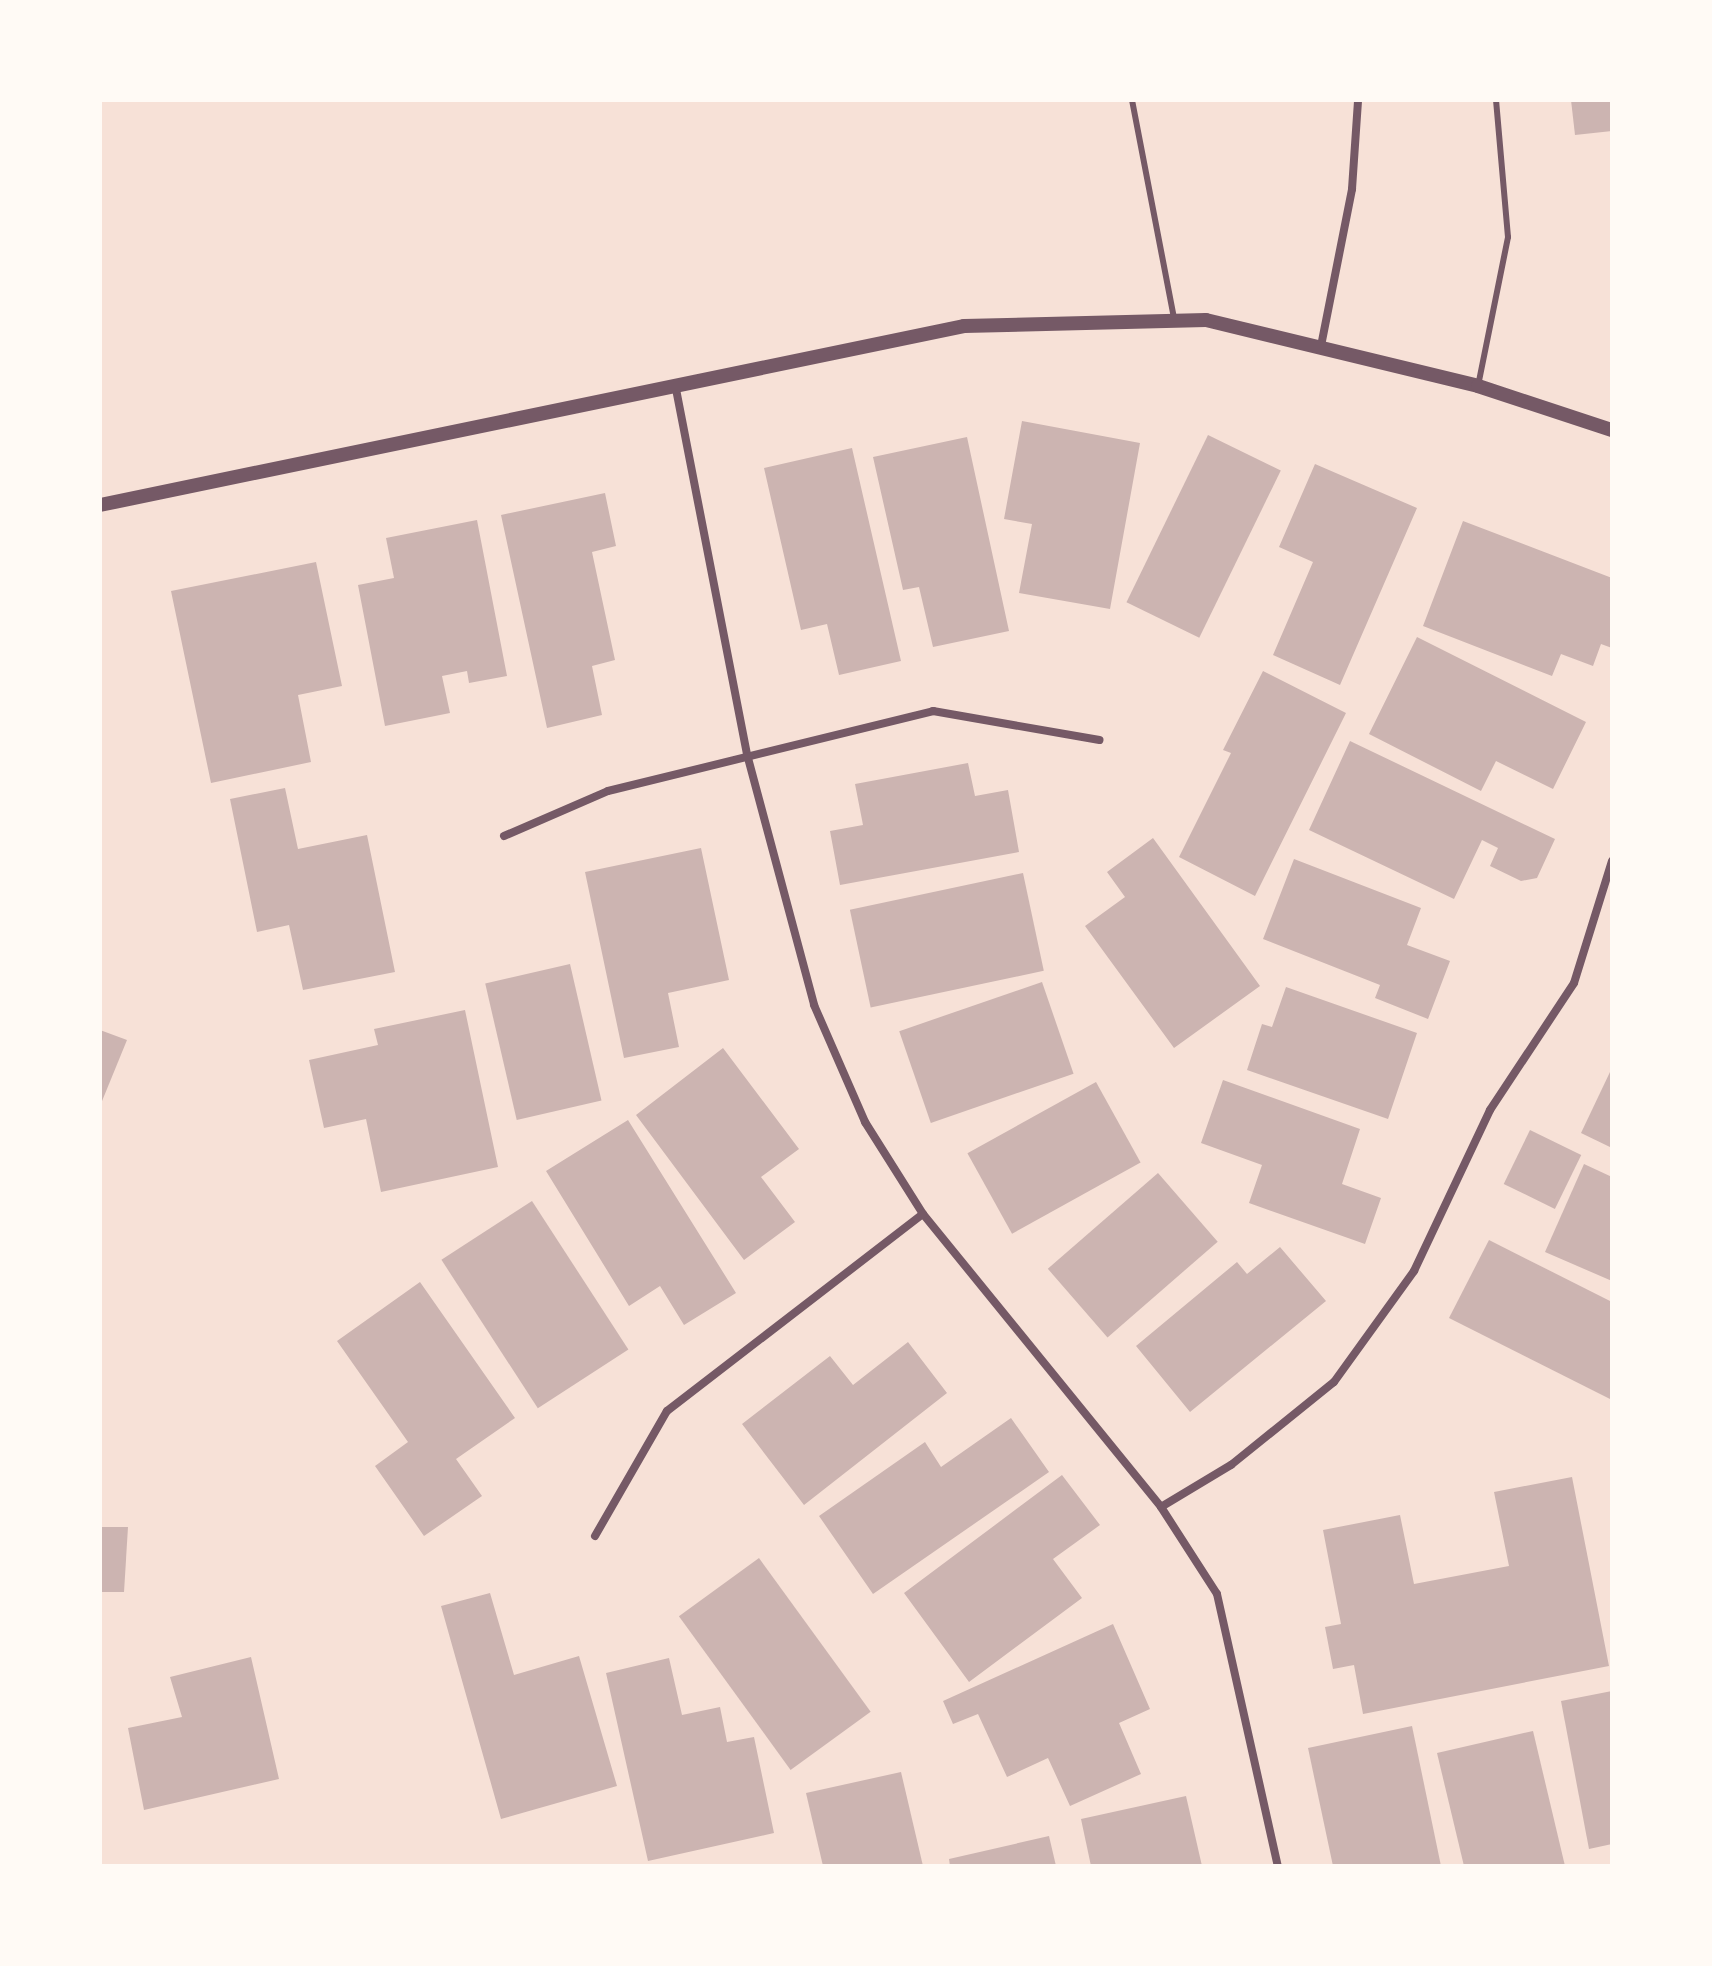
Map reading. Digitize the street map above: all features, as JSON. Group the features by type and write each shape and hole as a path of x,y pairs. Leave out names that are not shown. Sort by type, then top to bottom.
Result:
{"street":[{"path":"1321,346 1352,189 1358,100"},
{"path":"100,505 676,389 964,326 1206,320 1478,386 1612,430"},
{"path":"676,389 748,758 814,1005 865,1122 923,1214 1161,1507 1217,1594 1278,1866"},
{"path":"504,836 608,791 933,711 1099,740"},
{"path":"1161,1507 1231,1465 1334,1382 1414,1271 1490,1110 1574,983 1612,861"},
{"path":"595,1536 667,1411 923,1214"}],"lane":[{"path":"1132,100 1174,319"},
{"path":"1478,386 1508,237 1496,100"}],"building":[{"path":"1571,100 1612,100 1612,131 1575,135"},
{"path":"1022,421 1140,443 1110,609 1019,593 1032,524 1004,519"},
{"path":"1208,435 1281,471 1199,638 1126,602"},
{"path":"967,437 1009,631 933,647 919,587 903,590 873,457"},
{"path":"852,448 901,661 839,675 827,624 801,630 764,468"},
{"path":"1315,464 1417,508 1340,685 1273,655 1313,562 1279,547"},
{"path":"605,493 616,546 592,552 615,660 592,666 602,715 547,728 501,515"},
{"path":"477,520 507,676 469,683 467,671 442,676 450,713 385,726 358,585 394,578 386,538"},
{"path":"1463,521 1612,578 1612,648 1601,644 1593,666 1561,654 1552,676 1423,626"},
{"path":"316,562 342,686 298,695 311,762 211,783 171,591"},
{"path":"1417,637 1586,722 1553,789 1496,761 1481,791 1369,734"},
{"path":"1263,671 1346,713 1255,896 1179,857 1231,753 1223,750"},
{"path":"1350,741 1555,839 1537,878 1521,881 1490,866 1498,848 1482,840 1454,899 1309,830"},
{"path":"968,763 975,796 1008,790 1019,852 840,885 830,831 863,825 855,784"},
{"path":"285,788 298,849 367,835 395,972 303,990 289,925 257,932 230,799"},
{"path":"1153,838 1260,986 1174,1048 1085,926 1125,897 1107,872"},
{"path":"701,848 729,980 668,993 679,1047 624,1058 585,872"},
{"path":"1294,859 1421,908 1407,945 1450,961 1428,1019 1375,998 1380,985 1263,939"},
{"path":"1023,873 1044,971 871,1008 850,910"},
{"path":"570,964 601,1100 517,1120 485,984"},
{"path":"1042,982 1074,1074 931,1123 899,1031"},
{"path":"1286,987 1417,1033 1388,1119 1247,1070 1262,1024 1272,1027"},
{"path":"465,1010 498,1167 381,1192 366,1119 324,1128 309,1060 378,1045 374,1029"},
{"path":"100,1030 127,1040 100,1106"},
{"path":"723,1048 799,1149 761,1177 795,1222 744,1260 636,1115"},
{"path":"1612,1073 1612,1148 1581,1133"},
{"path":"1223,1080 1360,1129 1342,1184 1381,1198 1365,1244 1249,1203 1262,1165 1201,1143"},
{"path":"1096,1082 1141,1162 1012,1234 967,1153"},
{"path":"628,1120 736,1293 684,1325 660,1286 629,1306 546,1171"},
{"path":"1530,1130 1581,1155 1555,1209 1504,1184"},
{"path":"1584,1164 1612,1177 1612,1281 1545,1252"},
{"path":"1158,1173 1218,1242 1108,1337 1048,1269"},
{"path":"532,1201 628,1349 538,1408 441,1260"},
{"path":"1489,1240 1612,1302 1612,1400 1449,1318"},
{"path":"1280,1247 1326,1301 1190,1412 1136,1346 1237,1262 1247,1274"},
{"path":"420,1282 515,1418 456,1459 482,1496 424,1536 375,1466 408,1442 337,1341"},
{"path":"908,1342 947,1393 804,1505 742,1424 830,1356 853,1385"},
{"path":"1011,1418 1049,1472 873,1594 819,1516 925,1442 941,1467"},
{"path":"1062,1475 1100,1525 1053,1559 1082,1598 969,1682 904,1593"},
{"path":"1572,1477 1609,1666 1363,1714 1354,1665 1333,1669 1325,1627 1341,1624 1323,1530 1400,1515 1414,1584 1509,1566 1494,1492"},
{"path":"100,1527 128,1527 124,1592 100,1592"},
{"path":"759,1558 871,1712 791,1770 679,1616"},
{"path":"490,1593 514,1675 579,1656 617,1786 501,1819 441,1606"},
{"path":"1113,1624 1150,1709 1119,1723 1141,1774 1070,1806 1048,1758 1007,1777 978,1714 953,1724 943,1701"},
{"path":"251,1657 279,1779 144,1810 128,1728 182,1717 170,1677"},
{"path":"669,1658 682,1715 720,1707 727,1742 754,1737 774,1833 648,1861 606,1673"},
{"path":"1612,1691 1612,1844 1589,1849 1561,1701"},
{"path":"1412,1726 1441,1866 1333,1866 1308,1748"},
{"path":"1533,1731 1565,1866 1464,1866 1437,1753"},
{"path":"901,1772 923,1866 823,1866 806,1793"},
{"path":"1186,1796 1202,1866 1091,1866 1081,1819"},
{"path":"1049,1836 1056,1866 950,1866 949,1859"}]}
